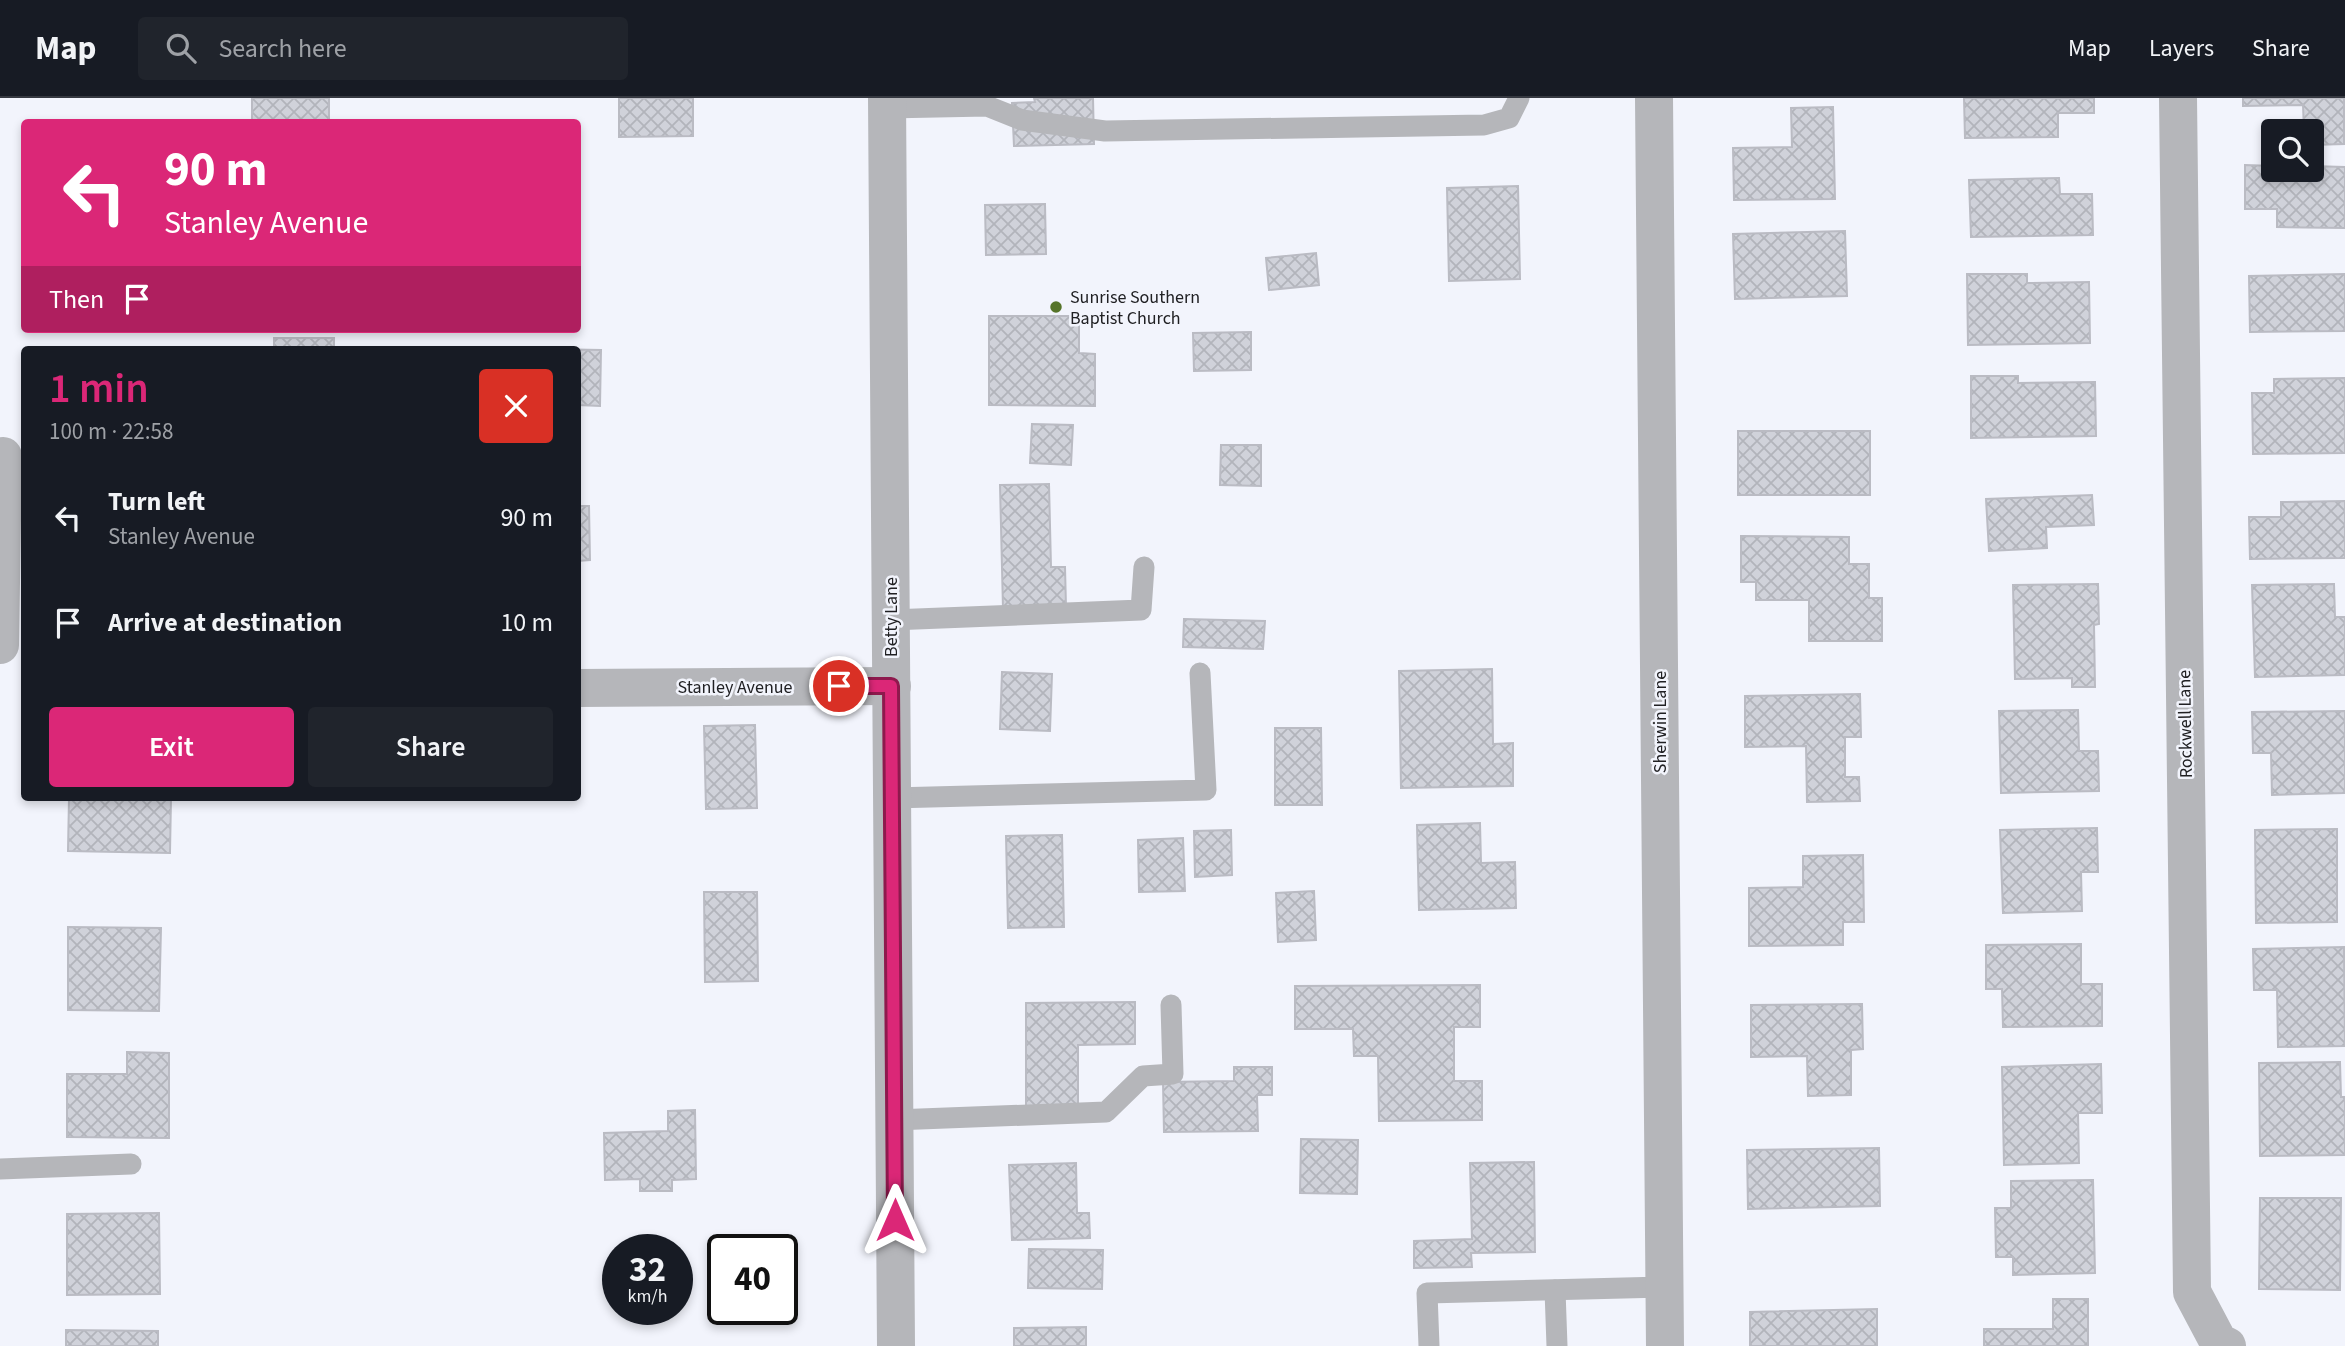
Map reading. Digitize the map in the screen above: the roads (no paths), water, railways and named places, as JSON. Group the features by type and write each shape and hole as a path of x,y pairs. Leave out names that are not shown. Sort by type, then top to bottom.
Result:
{"street":[{"name":"Sherwin Lane","path":"1654,98 1665,1346"},
{"name":"Rockwell Lane","path":"2178,98 2192,1292 2223,1344"},
{"name":"Betty Lane","path":"887,103 896,1346"},
{"path":"0,645 4,456"},
{"name":"Stanley Avenue","path":"581,688 891,686"}],"lane":[{"path":"887,103 987,107 1022,120 1105,131 1484,125 1509,118 1518,98"},
{"path":"891,621 1141,610 1144,567"},
{"path":"892,798 1206,789 1200,673"},
{"path":"894,1120 1106,1112 1143,1076 1173,1074 1171,1005"},
{"path":"0,1169 131,1164"},
{"path":"1429,1346 1427,1293 1664,1287"},
{"path":"1555,1290 1557,1346"}],"place":[{"name":"Sunrise Southern Baptist Church","path":"1056,307"}]}
